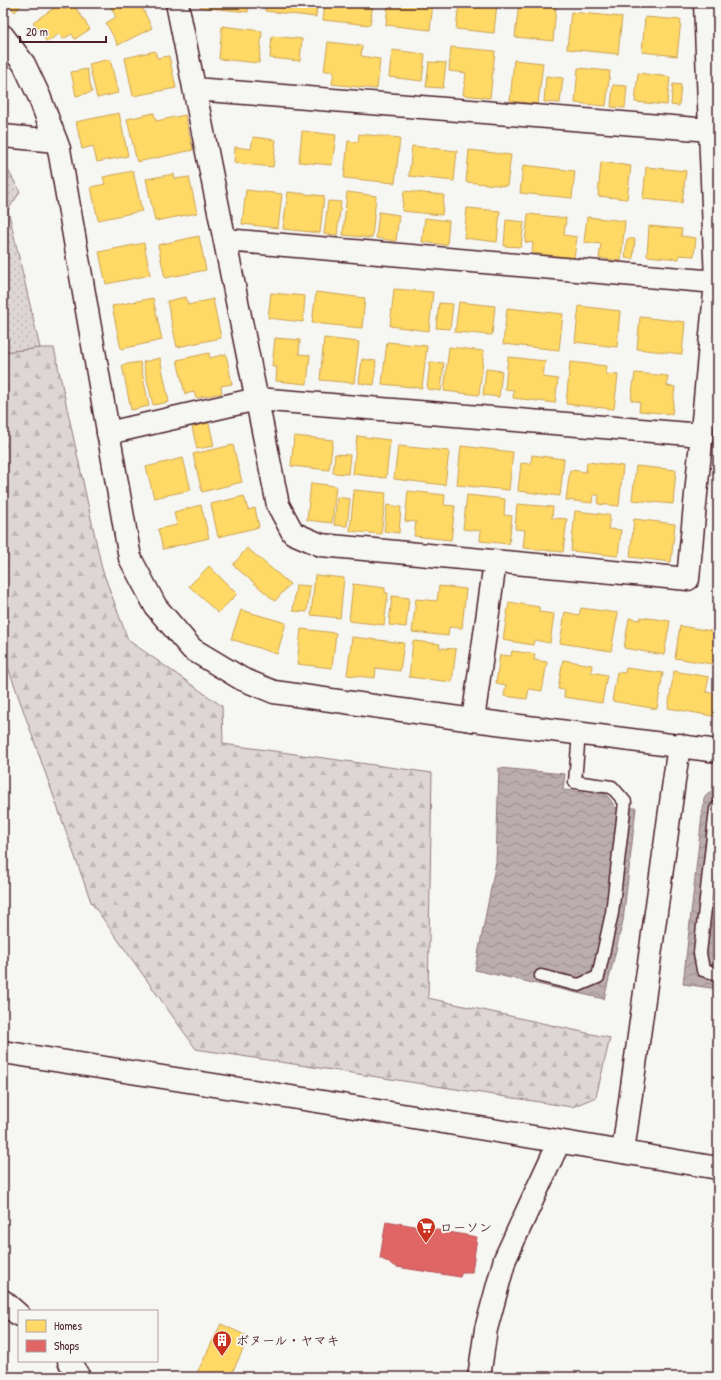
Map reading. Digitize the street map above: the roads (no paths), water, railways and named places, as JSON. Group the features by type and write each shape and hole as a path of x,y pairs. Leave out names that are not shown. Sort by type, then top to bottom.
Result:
{"street":[{"path":"177,3 278,504 293,533 321,545 688,579 716,282 705,3"},
{"path":"3,36 24,64 39,96 60,156 130,558 156,607 192,649 242,679 274,692 473,720 718,751"},
{"path":"194,89 710,130"},
{"path":"3,136 56,141"},
{"path":"225,240 716,282"},
{"path":"108,433 257,399 702,435"},
{"path":"473,720 495,562"},
{"path":"623,1152 679,745"},
{"path":"3,1052 342,1105 718,1168"},
{"path":"479,1377 486,1329 505,1259 559,1142"},
{"path":"3,1300 18,1314"},
{"path":"70,1362 79,1377"}],"lane":[{"path":"541,976 579,985 598,976 612,913 625,802 612,786 575,782 579,733"},
{"path":"718,807 716,808 700,953 703,970 718,974"}],"water":[{"path":"499,768 565,774 563,790 606,794 616,808 636,808 623,921 604,999 475,970 496,862"},
{"path":"718,784 718,989 683,984 704,798"}],"place":[{"name":"ローソン","path":"426,1244"},
{"name":"ボヌール・ヤマキ","path":"222,1357"}]}
